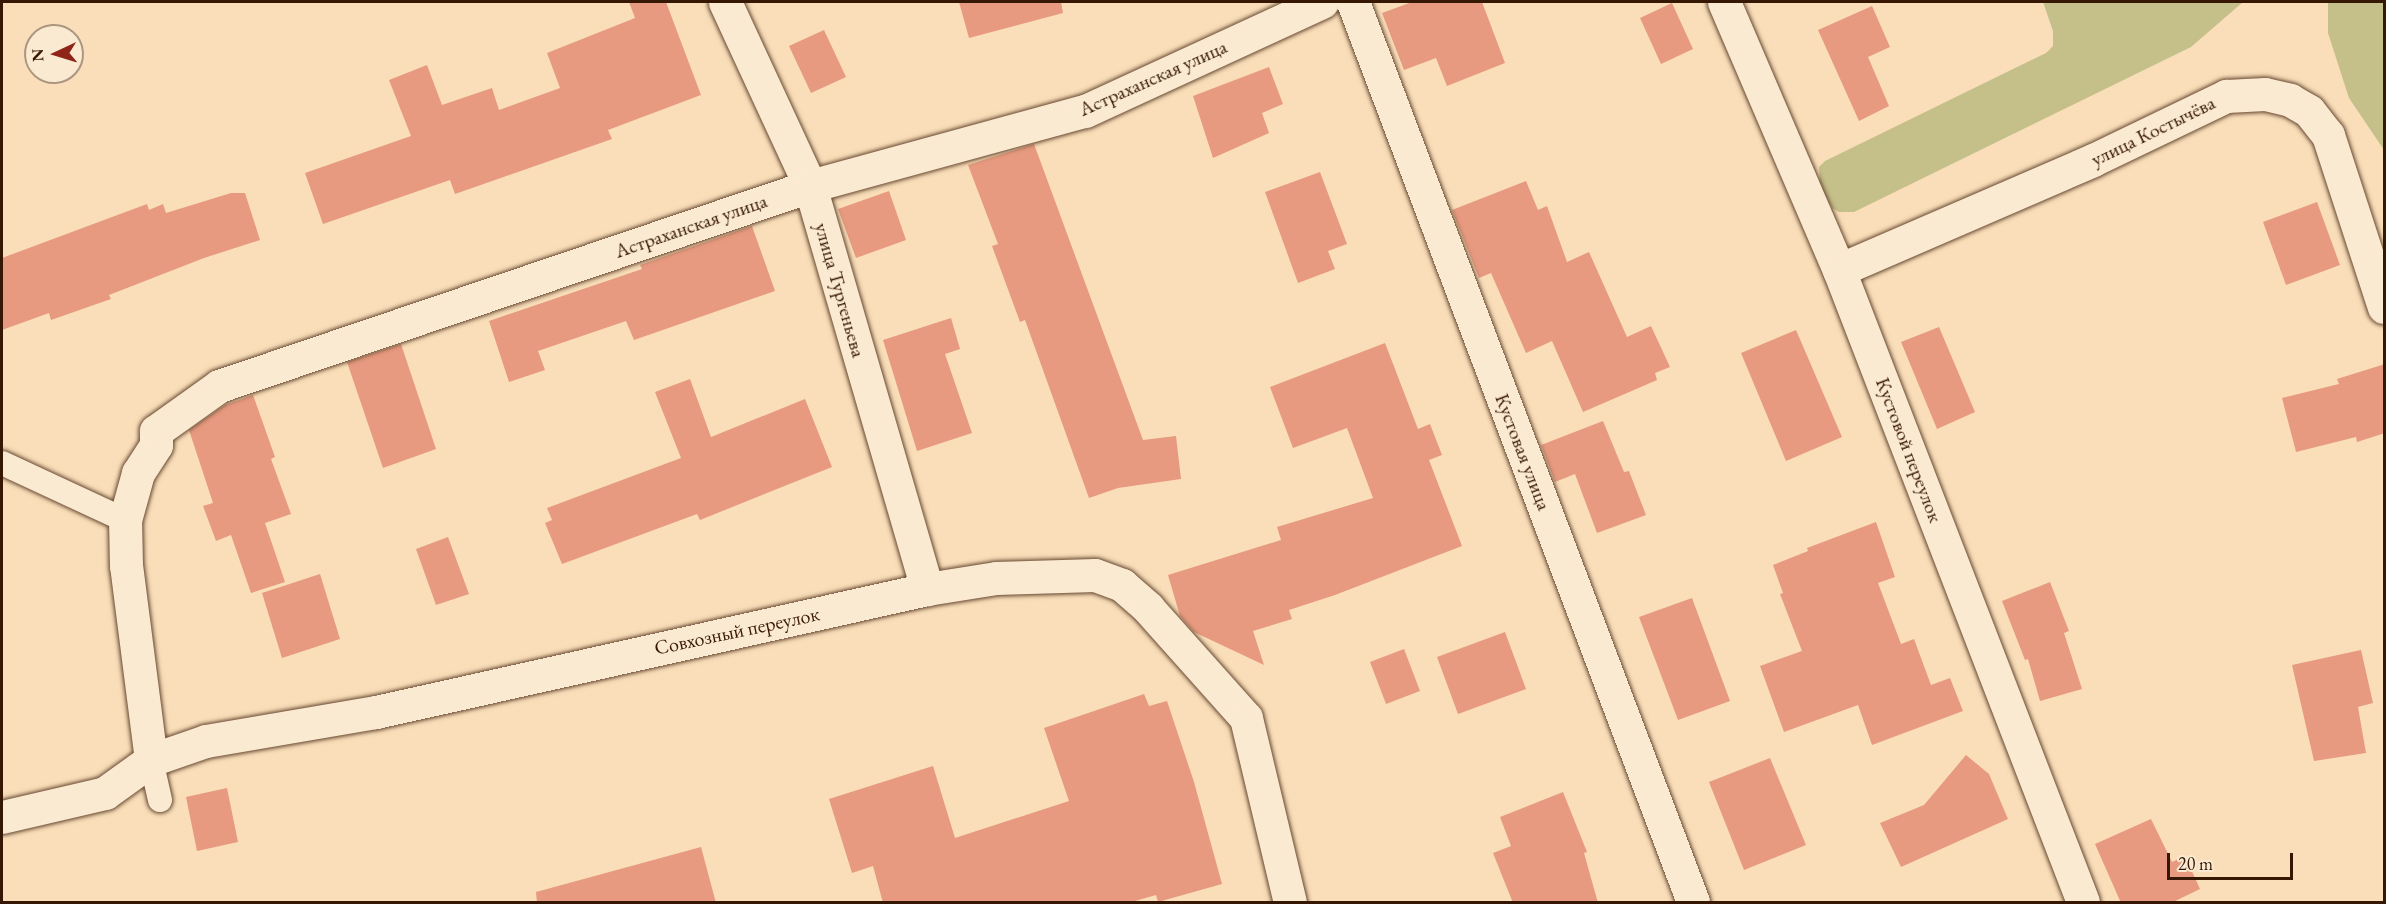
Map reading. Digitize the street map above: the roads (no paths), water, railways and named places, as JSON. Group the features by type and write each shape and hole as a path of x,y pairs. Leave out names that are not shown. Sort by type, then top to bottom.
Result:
{"street":[{"name":"улица Тургеньева","path":"725,2 810,186 927,589"},
{"name":"Астраханская улица","path":"125,520 138,474 156,445 156,431 219,386 810,186 1084,111 1322,2"},
{"name":"Кустовая улица","path":"1353,2 1693,903"},
{"name":"Кустовой переулок","path":"1724,2 1839,270 2083,903"},
{"name":"улица Костычёва","path":"1839,270 2093,160 2226,96 2265,94 2290,100 2309,111 2328,135 2385,307"},
{"path":"125,520 126,566 151,760"},
{"name":"Совхозный переулок","path":"2,818 105,793 151,760 206,741 376,712 927,589 996,578 1095,574 1122,585 1148,608 1246,718 1290,903"}],"lane":[{"path":"2,463 125,520"},
{"path":"151,760 160,800"}]}
